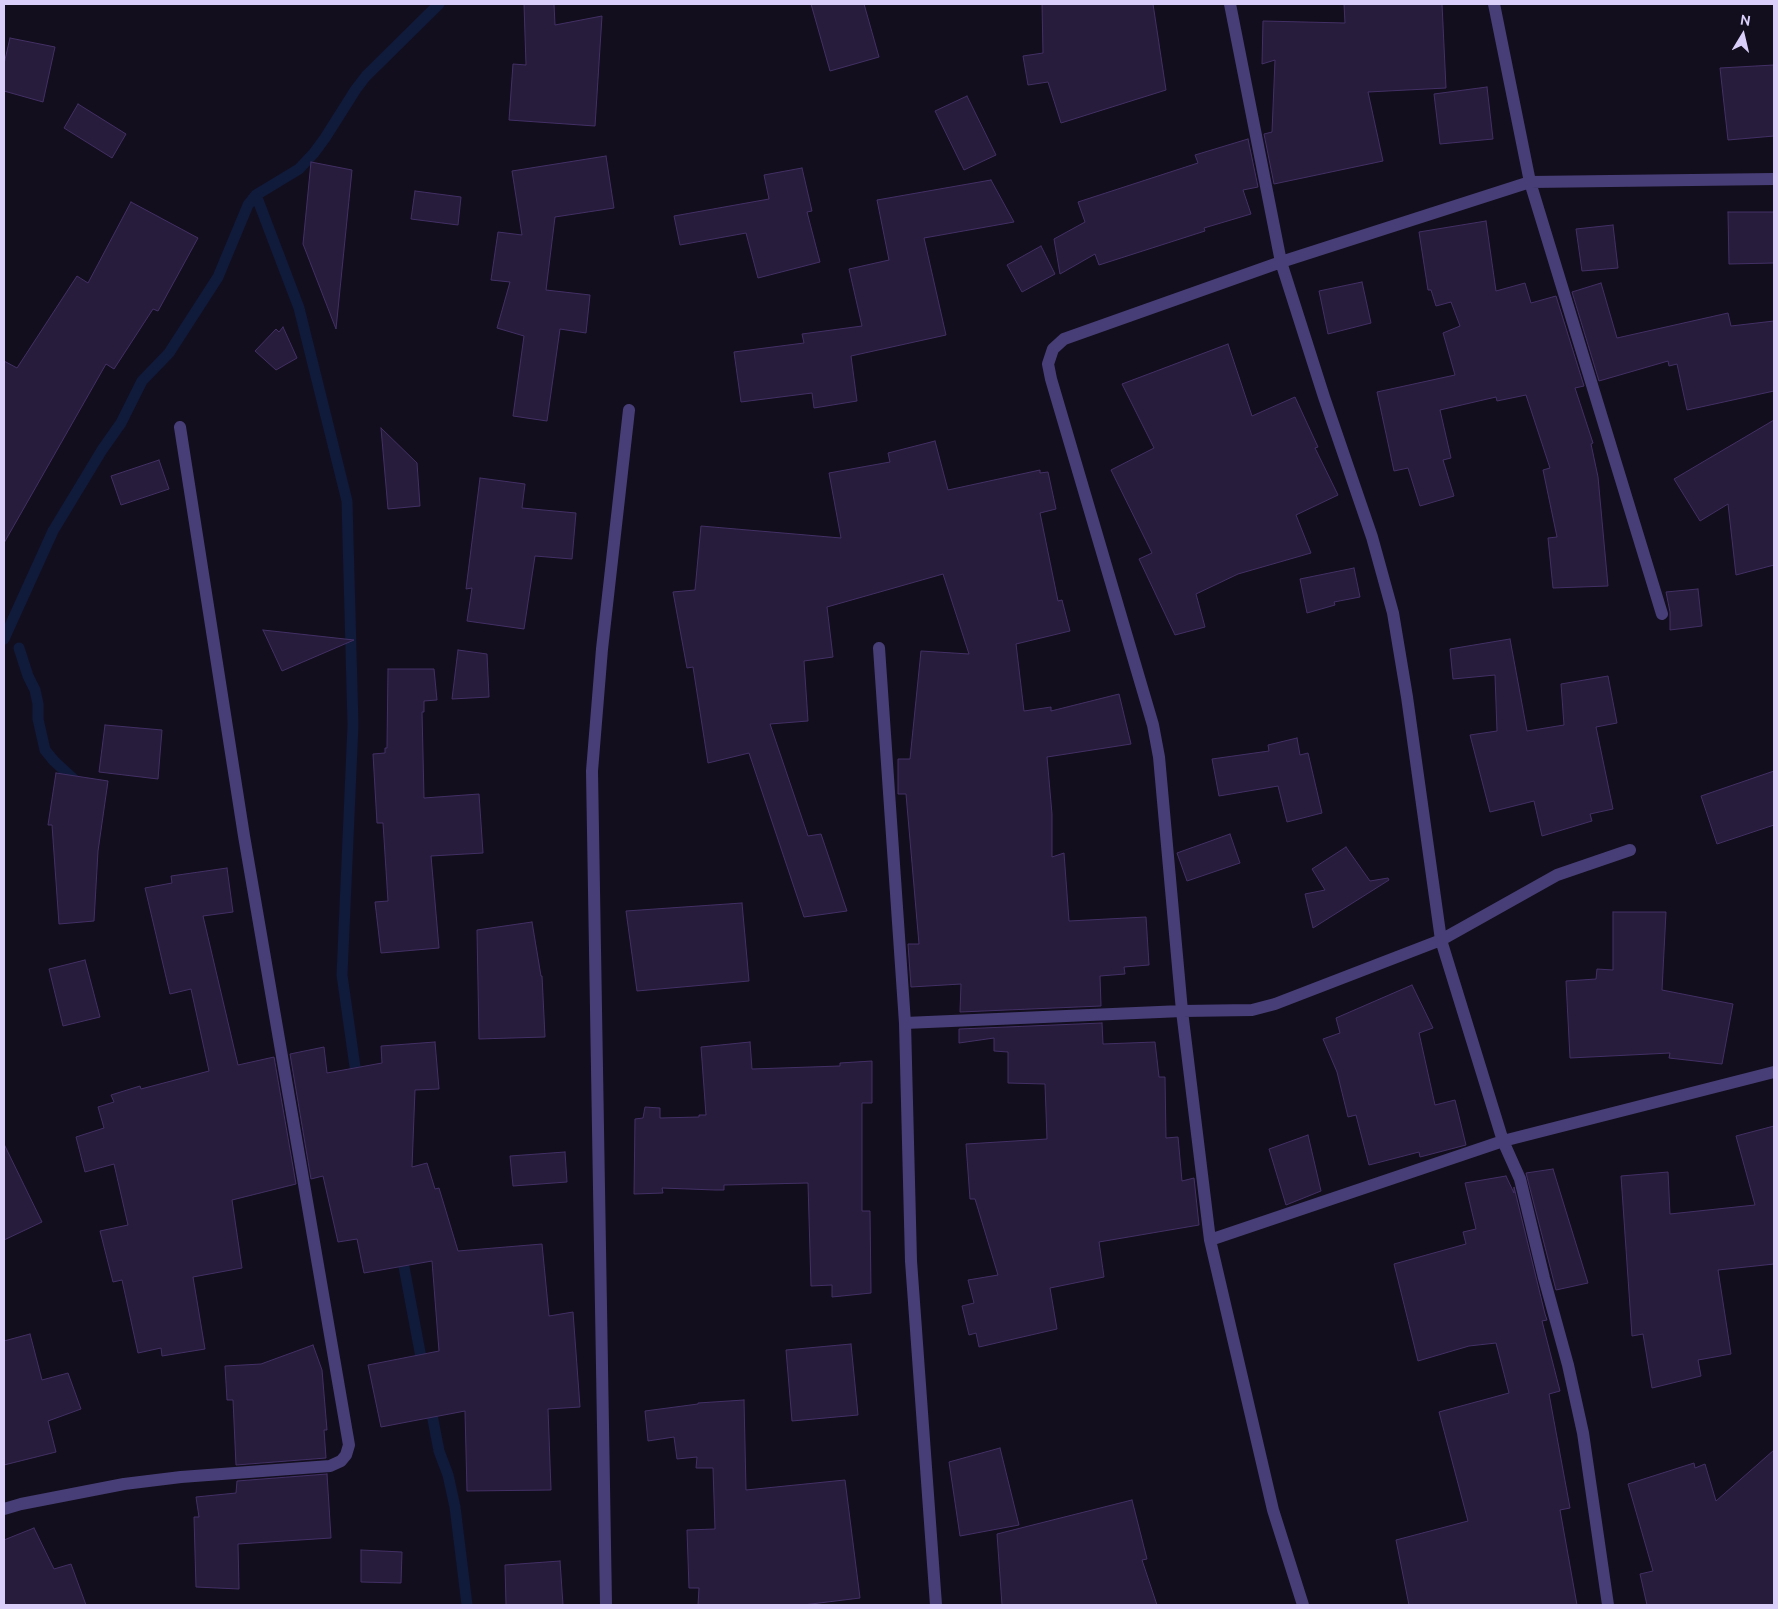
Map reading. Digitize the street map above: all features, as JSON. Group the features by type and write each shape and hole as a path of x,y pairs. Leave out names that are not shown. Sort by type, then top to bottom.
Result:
{"street":[{"path":"1230,4 1281,262 1324,397 1372,537 1393,613 1407,697 1441,940 1503,1141 1520,1179 1568,1365 1582,1433 1608,1605"},
{"path":"1494,4 1530,182 1662,614"},
{"path":"1303,1605 1273,1510 1210,1240 1182,1011 1159,757 1153,725 1051,380 1048,364 1053,349 1064,339 1281,262 1530,182 1774,179"},
{"path":"606,1605 592,771 602,649 629,410"},
{"path":"4,1509 21,1504 134,1483 181,1477 330,1466 341,1461 346,1455 349,1445 244,836 180,427"},
{"path":"879,648 905,1023 910,1261 936,1605"},
{"path":"905,1023 1182,1011 1252,1010 1275,1004 1441,940 1557,875 1630,850"},
{"path":"1210,1240 1503,1141 1774,1072"}],"building":[{"path":"524,4 554,4 555,25 602,16 595,126 509,120 513,64 526,65"},
{"path":"811,4 864,4 879,57 830,71"},
{"path":"1042,4 1153,4 1166,90 1061,123 1048,82 1028,85 1023,56 1043,53"},
{"path":"1344,4 1442,4 1446,88 1368,92 1383,161 1274,184 1264,134 1272,132 1275,60 1262,64 1263,21 1345,23"},
{"path":"10,38 55,47 43,102 4,91 4,64"},
{"path":"1774,65 1774,136 1728,140 1720,68"},
{"path":"1487,87 1493,139 1440,144 1434,94"},
{"path":"967,96 996,155 964,170 935,111"},
{"path":"78,104 126,134 112,158 64,128"},
{"path":"1248,139 1258,187 1243,190 1251,214 1204,228 1205,231 1099,265 1095,254 1060,274 1054,239 1085,222 1078,202 1198,163 1195,155"},
{"path":"606,156 614,208 555,217 546,290 590,295 586,333 560,329 547,421 513,416 524,336 497,328 510,282 491,280 498,232 522,235 512,171"},
{"path":"311,162 352,170 336,329 303,244"},
{"path":"802,168 812,211 807,212 820,262 758,278 746,233 680,245 674,216 769,199 764,175"},
{"path":"991,180 1014,222 924,238 946,335 851,356 857,401 814,408 812,393 741,402 734,352 804,343 802,334 862,326 849,269 889,260 877,200"},
{"path":"415,191 461,197 458,225 411,219"},
{"path":"131,202 198,238 158,311 153,309 114,369 106,364 4,543 4,361 17,368 77,276 88,283"},
{"path":"1728,212 1774,212 1774,263 1729,264"},
{"path":"1486,221 1496,291 1525,283 1531,303 1556,296 1584,386 1575,388 1593,443 1591,444 1598,477 1608,586 1553,588 1548,538 1557,537 1543,470 1550,468 1526,395 1497,401 1496,397 1440,410 1451,458 1443,460 1454,496 1420,506 1408,468 1394,471 1377,392 1455,375 1443,333 1460,326 1451,302 1436,306 1431,290 1428,290 1419,232"},
{"path":"1613,225 1618,268 1582,271 1576,229"},
{"path":"1041,246 1055,274 1022,292 1007,265"},
{"path":"1362,282 1371,323 1328,334 1319,291"},
{"path":"1601,283 1617,338 1728,313 1731,326 1774,321 1774,391 1687,410 1677,364 1669,366 1668,361 1599,381 1572,292"},
{"path":"283,327 297,358 276,370 255,351 276,329 279,332"},
{"path":"1228,344 1252,416 1295,397 1318,447 1315,448 1338,495 1296,515 1311,553 1238,574 1196,594 1205,627 1175,635 1139,559 1152,553 1111,470 1154,448 1122,384"},
{"path":"1774,420 1774,565 1736,575 1728,504 1700,521 1674,479"},
{"path":"381,428 417,463 420,506 388,509"},
{"path":"935,441 948,490 1040,470 1040,473 1048,472 1056,509 1040,513 1058,601 1062,600 1070,631 1016,644 1024,711 1051,707 1051,711 1119,694 1131,744 1047,757 1052,814 1052,857 1064,853 1069,921 1146,917 1149,965 1124,967 1125,974 1100,976 1101,1006 960,1012 961,984 911,987 908,944 919,944 906,794 898,794 898,759 910,759 921,651 969,654 943,574 827,607 833,657 804,661 808,721 770,724 808,836 821,834 847,911 804,917 749,753 708,763 693,667 687,668 673,592 695,590 701,526 841,538 829,473 890,462 888,453"},
{"path":"159,460 169,489 121,505 111,476"},
{"path":"480,478 525,484 522,508 576,513 572,559 535,556 524,629 467,621 472,588 466,589"},
{"path":"1354,568 1360,597 1334,602 1335,605 1307,613 1300,579"},
{"path":"1698,589 1702,626 1670,630 1670,612 1666,592"},
{"path":"263,630 354,640 282,671"},
{"path":"1510,639 1527,731 1564,725 1561,684 1608,676 1617,723 1596,727 1613,809 1590,814 1592,821 1542,836 1534,801 1490,812 1470,735 1497,731 1495,675 1453,679 1450,649"},
{"path":"458,650 487,654 489,697 452,699"},
{"path":"388,669 434,669 437,700 424,701 424,712 422,712 424,798 479,794 483,853 431,856 439,948 381,953 375,902 388,901 383,823 377,823 373,754 385,753 385,748 387,748"},
{"path":"105,725 162,730 158,779 99,772"},
{"path":"1297,738 1300,755 1308,753 1322,813 1287,822 1278,786 1219,796 1212,759 1269,751 1268,745"},
{"path":"1774,771 1774,825 1717,844 1701,796"},
{"path":"56,773 108,781 98,851 94,921 59,924 52,825 48,825"},
{"path":"1230,834 1240,863 1187,881 1177,853"},
{"path":"1346,847 1370,881 1388,878 1389,880 1313,928 1305,894 1325,890 1312,869"},
{"path":"227,868 233,912 203,916 238,1065 274,1057 296,1184 232,1200 242,1268 193,1277 205,1349 162,1356 161,1348 138,1353 122,1280 113,1282 100,1231 128,1225 114,1164 85,1172 76,1137 104,1128 98,1107 114,1102 111,1095 140,1086 141,1089 209,1071 191,989 170,994 145,888 172,883 171,876"},
{"path":"742,903 749,981 637,991 626,911"},
{"path":"1613,912 1666,912 1662,990 1733,1004 1722,1064 1669,1058 1670,1053 1570,1058 1566,981 1596,979 1597,969 1613,970"},
{"path":"532,922 542,976 545,1037 479,1039 477,930"},
{"path":"85,960 100,1017 63,1026 49,969"},
{"path":"1412,985 1433,1028 1419,1033 1435,1105 1455,1100 1466,1145 1420,1157 1419,1152 1369,1165 1356,1115 1348,1117 1337,1072 1323,1039 1340,1033 1336,1018"},
{"path":"1102,1023 1103,1044 1155,1042 1159,1077 1165,1077 1166,1138 1178,1137 1182,1181 1194,1178 1199,1225 1099,1242 1104,1277 1050,1288 1057,1329 979,1347 976,1333 969,1335 962,1306 974,1303 968,1280 998,1275 975,1199 970,1199 966,1144 1047,1139 1045,1084 1008,1083 1008,1052 994,1051 994,1038 959,1043 959,1029"},
{"path":"435,1042 439,1089 415,1090 412,1167 427,1163 435,1189 439,1188 458,1251 542,1244 549,1316 573,1312 580,1407 548,1409 551,1490 467,1491 465,1411 381,1427 368,1365 439,1351 432,1261 364,1273 357,1239 338,1242 323,1176 311,1179 290,1054 324,1047 327,1073 382,1063 381,1046"},
{"path":"750,1042 752,1069 840,1066 840,1063 872,1061 872,1103 862,1103 862,1211 870,1211 871,1293 832,1297 832,1285 811,1286 808,1183 724,1185 724,1190 662,1188 663,1193 634,1194 635,1119 643,1118 645,1107 660,1108 660,1118 699,1117 699,1115 706,1115 701,1047"},
{"path":"1774,1126 1774,1264 1718,1270 1731,1354 1698,1360 1701,1376 1652,1388 1643,1334 1632,1336 1621,1176 1668,1172 1670,1214 1755,1205 1736,1136"},
{"path":"1308,1135 1321,1191 1286,1205 1269,1149"},
{"path":"4,1144 42,1222 4,1240"},
{"path":"565,1152 567,1182 513,1186 510,1156"},
{"path":"1553,1169 1588,1283 1556,1290 1526,1173"},
{"path":"1506,1176 1514,1193 1514,1187 1547,1320 1542,1321 1560,1391 1549,1394 1570,1508 1560,1510 1577,1605 1409,1605 1396,1540 1468,1521 1439,1412 1509,1393 1496,1343 1469,1346 1418,1361 1394,1264 1466,1244 1463,1232 1476,1229 1465,1183"},
{"path":"30,1334 42,1380 68,1373 81,1409 48,1421 56,1452 4,1465 4,1341"},
{"path":"851,1344 858,1415 792,1421 786,1350"},
{"path":"313,1345 322,1370 327,1430 324,1430 326,1458 236,1465 233,1400 227,1400 225,1366 261,1364"},
{"path":"744,1400 746,1490 845,1480 860,1598 803,1605 698,1605 699,1588 689,1588 687,1530 715,1529 713,1468 696,1468 697,1457 677,1459 674,1437 648,1441 645,1411 698,1403"},
{"path":"1000,1448 1019,1525 960,1536 949,1462"},
{"path":"1774,1450 1774,1605 1647,1605 1640,1574 1653,1571 1628,1484 1694,1463 1695,1468 1705,1464 1716,1501"},
{"path":"327,1474 331,1538 238,1544 239,1589 196,1587 194,1517 199,1517 196,1497 236,1493 237,1481"},
{"path":"1132,1500 1147,1559 1142,1560 1157,1605 1002,1605 997,1534"},
{"path":"34,1528 54,1569 71,1564 86,1605 4,1605 4,1540"},
{"path":"361,1550 402,1552 401,1583 361,1582"},
{"path":"560,1561 563,1605 506,1605 505,1565"}],"waterway":[{"path":"4,639 53,531 102,450 121,423 142,381 169,353 218,277 248,205 256,195 299,169 325,138 366,76 439,4"},
{"path":"256,195 299,308 347,501 353,725 342,975 357,1081"},
{"path":"19,648 28,676 35,690 38,704 38,719 45,750 80,785"},
{"path":"401,1251 423,1368"},
{"path":"430,1404 439,1451 448,1475 455,1507 467,1605"}]}
